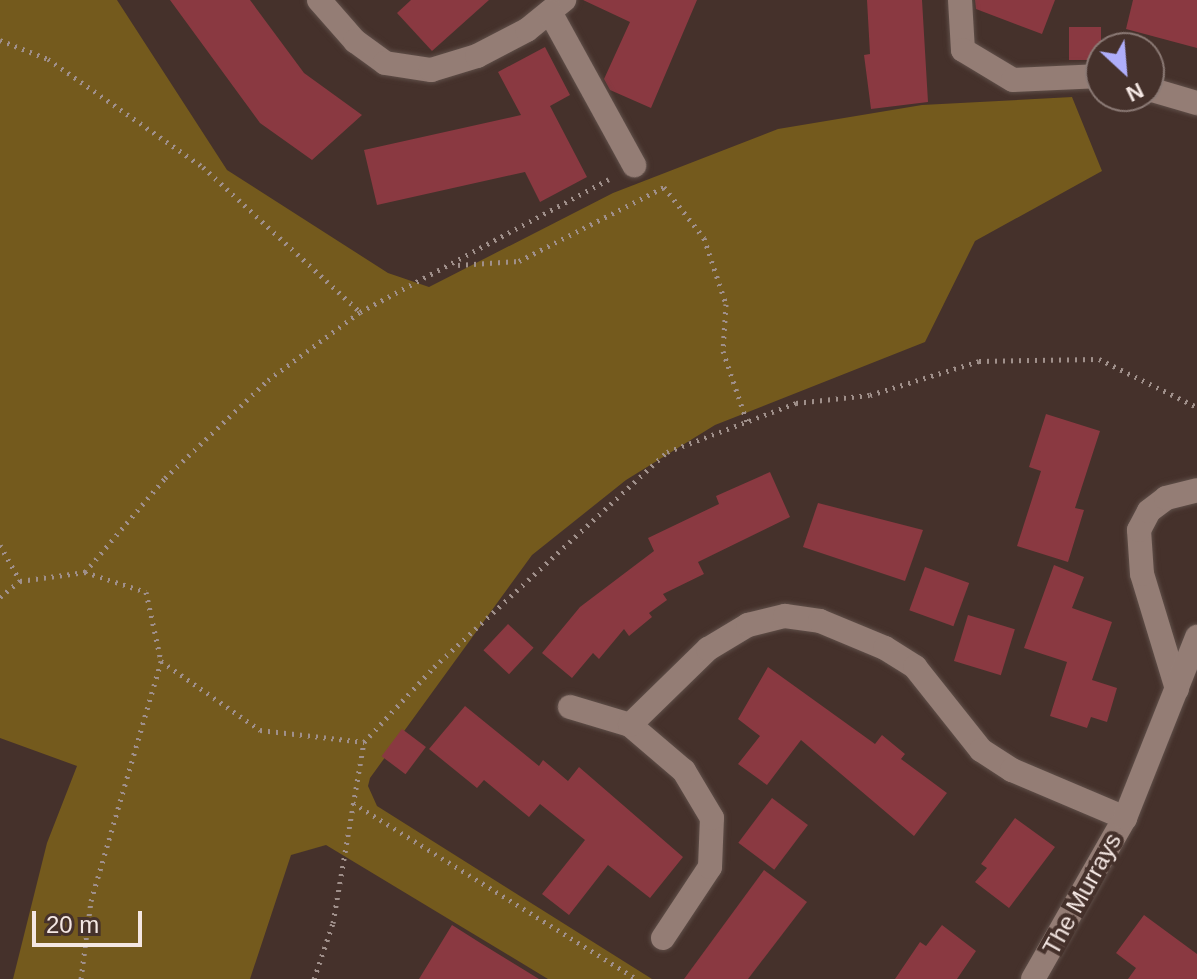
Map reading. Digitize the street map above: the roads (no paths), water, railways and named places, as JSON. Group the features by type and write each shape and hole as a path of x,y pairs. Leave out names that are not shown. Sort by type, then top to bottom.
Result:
{"street":[{"path":"319,0 355,41 385,63 431,70 477,56 557,6 634,165"},
{"path":"960,0 963,50 1013,80 1085,77"},
{"path":"1165,94 1197,103"},
{"path":"1177,689 1142,574 1139,530 1149,511 1166,498 1197,490"},
{"name":"The Murrays","path":"630,725 708,649 748,625 785,616 820,621 853,631 915,667 981,750 1012,770 1125,818"},
{"name":"The Murrays","path":"1041,976 1125,818 1197,637"},
{"path":"570,707 630,725 684,771 712,818 710,867 663,938"}]}
